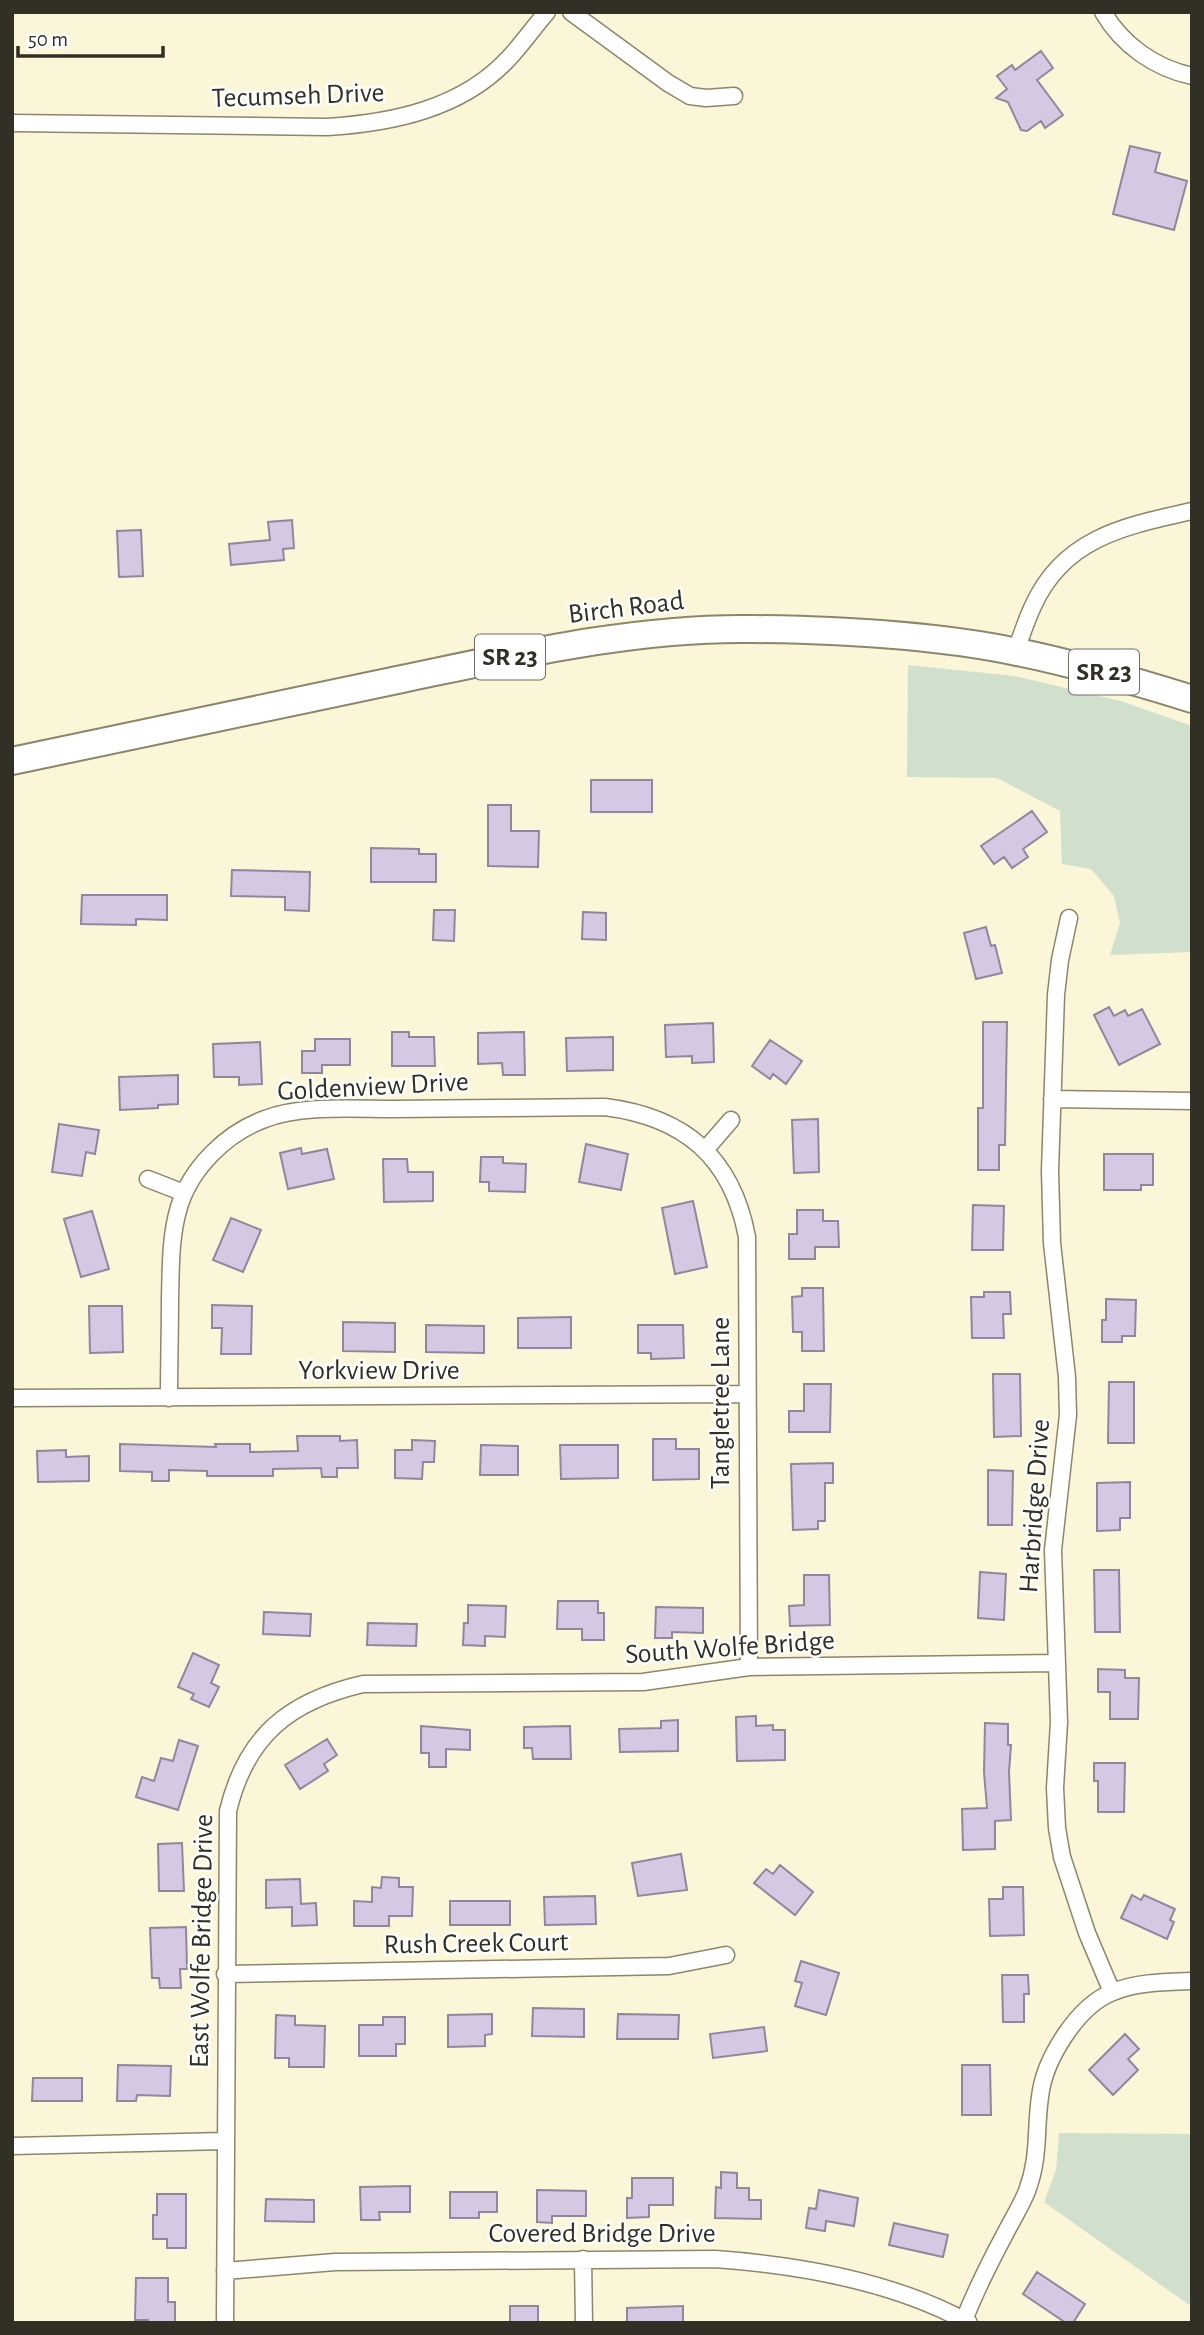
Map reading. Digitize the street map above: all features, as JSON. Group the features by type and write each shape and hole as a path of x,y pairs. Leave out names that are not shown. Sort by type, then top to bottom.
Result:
{"main road":[{"name":"Birch Road","path":"12,761 448,669 591,642 656,634 751,628 943,641 1016,651"},
{"name":"SR 23","path":"1016,651 1119,676 1192,699"}],"street":[{"name":"Tecumseh Drive","path":"12,122 327,127 367,124 403,117 440,105 472,88 508,60 547,12"},
{"path":"571,12 690,96 734,96"},
{"path":"1103,12 1127,43 1140,54 1160,66 1192,76"},
{"path":"1016,651 1033,605 1047,582 1077,552 1095,540 1130,525 1192,512"},
{"name":"Harbridge Drive","path":"1069,918 1056,995 1050,1171 1052,1243 1067,1377 1068,1415 1053,1550 1059,1722 1055,1788 1062,1857 1074,1899 1112,1992"},
{"path":"1052,1100 1192,1101"},
{"name":"Tangletree Lane","path":"512,1108 605,1107 635,1111 657,1118 688,1136 705,1150 728,1180 740,1207 747,1237 749,1667"},
{"name":"Goldenview Drive","path":"169,1398 173,1229 184,1193 210,1155 230,1137 266,1118 291,1113 340,1109 512,1108"},
{"path":"705,1150 731,1120"},
{"path":"148,1179 184,1193"},
{"name":"Yorkview Drive","path":"12,1398 747,1394"},
{"name":"South Wolfe Bridge","path":"448,1683 643,1682 749,1667 1057,1663"},
{"name":"East Wolfe Bridge Drive","path":"225,2323 228,1811 242,1768 260,1738 296,1708 335,1690 363,1684 448,1683"},
{"name":"Rush Creek Court","path":"225,1974 657,1967 726,1955"},
{"path":"967,2321 977,2288 1026,2193 1036,2161 1040,2096 1046,2071 1056,2048 1075,2023 1112,1992 1141,1984 1192,1981"},
{"path":"12,2146 225,2141"},
{"path":"583,2259 584,2323"},
{"name":"Covered Bridge Drive","path":"225,2271 335,2262 715,2259 828,2273 914,2298 967,2321"}],"green space":[{"path":"908,665 1015,676 1121,701 1192,726 1192,952 1110,955 1120,923 1114,896 1091,869 1062,864 1060,811 997,778 907,777"},
{"path":"1059,2133 1192,2134 1192,2307 1044,2202 1056,2170"}],"building":[{"path":"1041,51 1053,68 1037,80 1063,115 1045,128 1041,121 1027,131 1021,130 1008,102 996,98 1007,89 997,76 1012,65 1015,70"},
{"path":"1130,146 1160,153 1155,172 1187,181 1174,230 1113,214"},
{"path":"292,520 294,548 283,549 284,560 231,565 229,544 270,540 268,522"},
{"path":"141,530 143,576 119,577 117,531"},
{"path":"591,780 652,780 652,812 591,812"},
{"path":"488,805 511,805 511,831 539,831 538,867 488,866"},
{"path":"1032,811 1047,832 1023,849 1028,857 1012,868 1004,857 994,864 981,846"},
{"path":"371,848 419,849 419,854 436,854 436,882 371,882"},
{"path":"232,870 310,872 309,911 285,910 285,897 231,896"},
{"path":"82,895 167,895 167,920 136,919 136,925 81,924"},
{"path":"434,910 455,910 454,941 433,940"},
{"path":"583,912 606,913 606,940 582,939"},
{"path":"986,927 991,946 995,945 1002,973 976,979 964,933"},
{"path":"1109,1007 1114,1016 1125,1010 1128,1016 1142,1009 1160,1044 1119,1065 1094,1015"},
{"path":"983,1022 1007,1022 1005,1145 999,1145 999,1170 978,1170 978,1108 983,1108"},
{"path":"713,1023 714,1062 692,1063 692,1056 666,1057 665,1025"},
{"path":"392,1032 409,1032 409,1037 434,1037 435,1066 392,1066"},
{"path":"524,1032 525,1075 503,1075 502,1063 478,1064 478,1033"},
{"path":"613,1037 613,1070 567,1071 566,1038"},
{"path":"315,1039 350,1039 350,1065 322,1065 322,1073 302,1073 302,1051 315,1051"},
{"path":"770,1040 802,1061 786,1084 773,1074 770,1079 752,1066"},
{"path":"260,1042 262,1084 239,1085 239,1077 214,1077 213,1044"},
{"path":"178,1075 178,1104 120,1110 119,1077"},
{"path":"818,1119 819,1172 794,1173 792,1120"},
{"path":"59,1124 99,1130 95,1154 86,1152 82,1176 52,1172"},
{"path":"586,1144 628,1154 621,1190 579,1182"},
{"path":"301,1148 302,1154 327,1149 334,1179 288,1189 280,1153"},
{"path":"1104,1154 1153,1154 1153,1185 1141,1185 1141,1190 1104,1190"},
{"path":"481,1157 503,1157 503,1163 526,1164 525,1192 489,1191 489,1182 480,1182"},
{"path":"383,1159 407,1159 408,1172 433,1172 433,1201 384,1202"},
{"path":"693,1201 707,1267 675,1274 662,1208"},
{"path":"973,1205 1004,1206 1003,1250 972,1250"},
{"path":"797,1210 823,1210 823,1221 838,1221 839,1247 815,1247 815,1259 789,1259 789,1234 797,1234"},
{"path":"92,1211 109,1269 81,1277 64,1219"},
{"path":"231,1218 261,1230 243,1272 213,1260"},
{"path":"802,1288 823,1288 824,1351 802,1351 802,1332 793,1332 792,1297 802,1296"},
{"path":"984,1292 1010,1292 1011,1314 1003,1314 1004,1338 972,1338 971,1297 984,1297"},
{"path":"1106,1299 1136,1300 1135,1336 1122,1336 1122,1342 1102,1342"},
{"path":"212,1305 252,1306 251,1354 221,1354 222,1328 212,1328"},
{"path":"89,1306 122,1306 123,1352 90,1353"},
{"path":"571,1317 571,1348 518,1348 518,1318"},
{"path":"343,1322 395,1323 395,1352 343,1351"},
{"path":"426,1325 484,1326 484,1353 426,1352"},
{"path":"638,1325 683,1325 684,1358 651,1359 651,1353 638,1353"},
{"path":"993,1374 1020,1374 1021,1436 994,1437"},
{"path":"1109,1382 1134,1382 1134,1443 1108,1443"},
{"path":"804,1384 831,1384 830,1432 789,1432 789,1411 804,1411"},
{"path":"297,1436 340,1436 340,1441 357,1440 358,1468 337,1468 337,1477 322,1477 321,1468 273,1469 273,1476 207,1476 207,1471 169,1470 169,1481 152,1481 152,1472 120,1471 120,1444 216,1447 215,1444 250,1444 250,1452 298,1451"},
{"path":"653,1439 676,1439 676,1449 699,1449 699,1479 653,1480"},
{"path":"412,1440 435,1441 434,1462 423,1462 422,1479 395,1478 395,1450 412,1450"},
{"path":"481,1445 518,1446 518,1475 480,1475"},
{"path":"560,1445 618,1445 618,1478 561,1479"},
{"path":"66,1450 66,1457 89,1456 89,1481 38,1482 37,1451"},
{"path":"833,1463 833,1483 825,1483 825,1521 818,1521 818,1529 793,1530 791,1464"},
{"path":"988,1470 1013,1471 1012,1525 988,1525"},
{"path":"1130,1482 1130,1518 1120,1518 1120,1530 1097,1531 1097,1483"},
{"path":"1094,1570 1119,1570 1120,1632 1095,1632"},
{"path":"980,1572 1006,1574 1004,1620 978,1618"},
{"path":"804,1575 829,1575 830,1625 790,1626 789,1606 804,1605"},
{"path":"558,1601 598,1601 598,1613 604,1613 604,1640 582,1640 582,1629 557,1629"},
{"path":"468,1605 506,1606 505,1637 485,1636 485,1646 463,1645 464,1623 468,1623"},
{"path":"656,1607 703,1608 703,1633 672,1632 672,1638 655,1638"},
{"path":"264,1612 311,1614 310,1636 263,1634"},
{"path":"368,1623 417,1624 416,1646 367,1645"},
{"path":"193,1653 219,1665 211,1683 219,1687 209,1707 191,1699 194,1694 178,1687"},
{"path":"1098,1669 1125,1670 1125,1678 1139,1678 1138,1719 1110,1719 1110,1692 1098,1692"},
{"path":"756,1716 756,1726 773,1725 773,1730 785,1730 785,1760 737,1761 736,1717"},
{"path":"678,1720 678,1751 620,1752 619,1729 661,1728 661,1721"},
{"path":"985,1723 1008,1724 1008,1745 1011,1745 1011,1820 995,1821 995,1849 963,1850 962,1809 987,1808 984,1772"},
{"path":"421,1726 470,1730 470,1750 446,1749 446,1767 429,1767 429,1753 421,1753"},
{"path":"570,1726 571,1759 533,1759 532,1748 524,1748 524,1727"},
{"path":"327,1739 337,1755 324,1764 328,1771 300,1789 285,1765"},
{"path":"179,1740 198,1746 178,1810 136,1797 142,1777 154,1781 161,1758 173,1761"},
{"path":"1094,1763 1125,1763 1124,1812 1098,1812 1098,1781 1094,1781"},
{"path":"182,1843 184,1891 159,1891 158,1844"},
{"path":"681,1854 687,1890 638,1896 632,1863"},
{"path":"780,1865 813,1892 795,1915 754,1883 766,1869 773,1874"},
{"path":"382,1877 399,1878 399,1887 413,1887 412,1916 389,1916 389,1926 354,1926 354,1901 372,1902 372,1887 381,1888"},
{"path":"300,1879 301,1904 316,1903 317,1925 292,1926 292,1907 266,1908 266,1880"},
{"path":"1003,1887 1023,1887 1024,1935 990,1936 989,1899 1003,1899"},
{"path":"1132,1895 1141,1900 1144,1895 1175,1909 1170,1920 1174,1922 1167,1939 1121,1918"},
{"path":"595,1896 596,1924 545,1925 544,1897"},
{"path":"450,1901 510,1901 510,1925 450,1925"},
{"path":"186,1927 187,1969 180,1969 181,1988 160,1988 159,1978 152,1978 150,1928"},
{"path":"801,1961 839,1973 826,2015 795,2006 802,1983 795,1981"},
{"path":"1002,1975 1028,1975 1029,1994 1024,1994 1024,2022 1003,2022"},
{"path":"533,2008 584,2009 584,2037 532,2036"},
{"path":"492,2014 492,2034 485,2035 485,2046 448,2047 448,2015"},
{"path":"618,2014 679,2015 678,2039 617,2039"},
{"path":"276,2015 295,2016 295,2025 325,2026 324,2067 289,2067 289,2058 275,2058"},
{"path":"383,2017 405,2017 405,2044 396,2044 396,2056 359,2056 359,2025 383,2025"},
{"path":"764,2027 767,2051 713,2058 710,2034"},
{"path":"1125,2034 1139,2049 1128,2059 1138,2070 1113,2095 1089,2070"},
{"path":"118,2065 171,2066 170,2096 137,2095 136,2101 117,2101"},
{"path":"962,2065 990,2065 991,2115 962,2115"},
{"path":"33,2078 82,2078 82,2101 32,2101"},
{"path":"721,2172 737,2173 737,2188 749,2188 749,2200 761,2200 761,2219 715,2218 716,2187 721,2188"},
{"path":"632,2178 673,2178 673,2205 649,2205 649,2217 627,2218 627,2198 632,2198"},
{"path":"410,2186 410,2212 379,2212 380,2220 361,2220 360,2187"},
{"path":"537,2190 586,2191 586,2216 552,2216 552,2223 537,2222"},
{"path":"819,2190 858,2198 854,2226 826,2221 825,2231 806,2228 809,2208 816,2209"},
{"path":"450,2192 497,2192 497,2212 479,2212 479,2218 450,2218"},
{"path":"157,2194 186,2194 186,2248 167,2248 167,2239 153,2239 153,2215 157,2215"},
{"path":"266,2199 314,2200 314,2222 265,2221"},
{"path":"894,2223 948,2235 943,2257 889,2245"},
{"path":"1037,2272 1085,2304 1073,2323 1066,2323 1023,2294"},
{"path":"136,2278 168,2278 168,2302 175,2302 175,2323 135,2320"},
{"path":"510,2306 538,2306 538,2323 510,2323"},
{"path":"683,2306 683,2323 627,2323 627,2308"}]}
